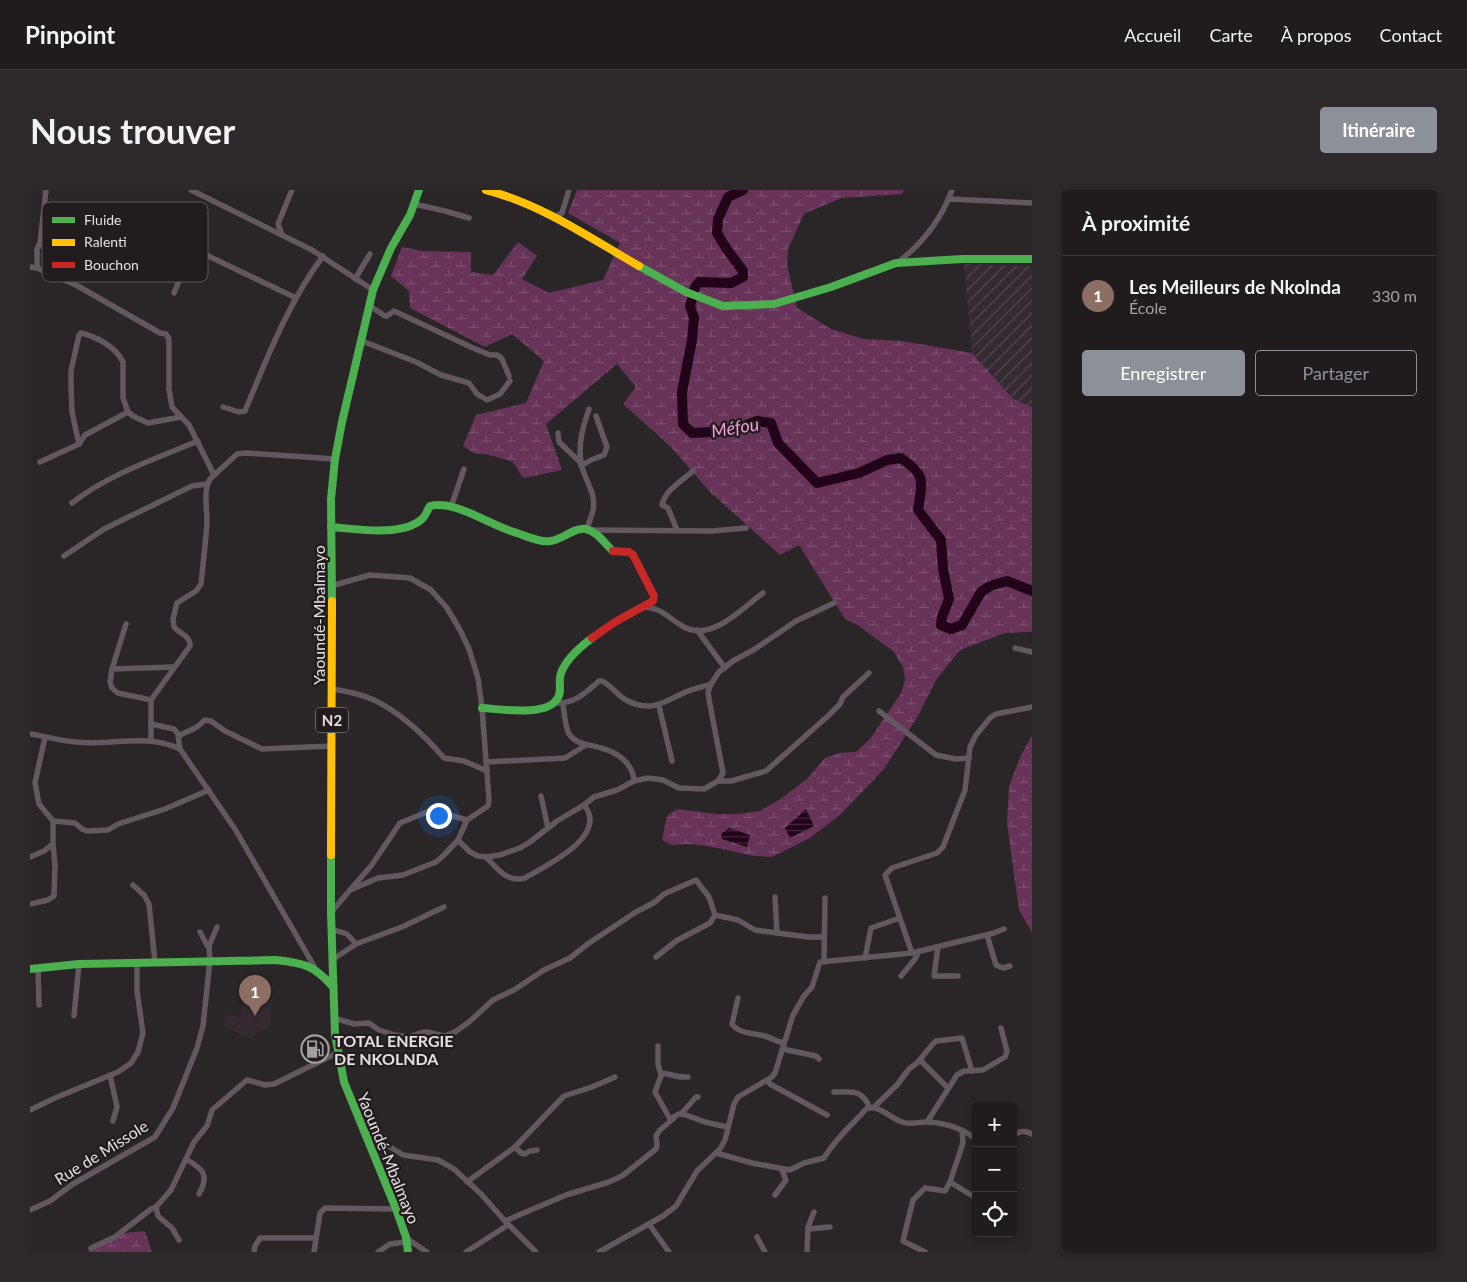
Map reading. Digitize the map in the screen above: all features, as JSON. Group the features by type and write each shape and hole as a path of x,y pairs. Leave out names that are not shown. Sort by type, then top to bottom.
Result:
{"main road":[{"name":"Yaoundé-Mbalmayo","path":"408,1252 396,1209 344,1082 337,1053 332,986 330,913 332,746 331,499 335,459 374,290 391,248 410,215 419,190"},
{"path":"486,190 523,203 686,292 723,306 774,304 831,287 896,263 962,259 1032,259"},
{"path":"331,527 390,530 418,522 426,515 427,510 432,504 476,516 504,530 548,542 582,528 588,529 614,551 629,552 634,555 654,596 653,601 597,634 576,652 562,672 559,703 534,710 482,708"},
{"path":"34,968 137,962 276,960 300,962 314,966 332,986"}],"street":[{"path":"191,190 322,256 374,290"},
{"path":"282,235 278,224 292,190"},
{"path":"553,218 562,213 569,190"},
{"path":"896,263 911,252 931,230 952,190"},
{"path":"948,200 1032,204"},
{"path":"414,204 469,218"},
{"path":"33,267 40,243 42,225"},
{"path":"356,279 370,254"},
{"path":"208,256 296,298"},
{"path":"223,407 240,412 245,411 266,360 296,298 322,256"},
{"path":"69,282 160,333 166,334 169,339 170,401 175,412 189,424 214,475"},
{"path":"174,293 179,282"},
{"path":"362,341 416,362 441,375 468,383 477,394 487,400 500,394 509,379 502,359 497,355 490,355 394,311 385,316 370,306"},
{"path":"79,444 72,412 71,370 79,335 81,334 106,344 120,356 123,362 123,398 128,412 148,423 181,417"},
{"path":"589,409 581,433 581,465 594,502 588,529 712,531 746,528"},
{"path":"40,462 79,444 85,435 128,412"},
{"path":"581,465 604,455 607,448 596,416"},
{"path":"558,433 559,442 581,465"},
{"path":"72,503 102,483 198,441"},
{"path":"151,740 152,700 190,646 188,637 174,627 173,619 178,603 201,584 207,522 207,484 237,454 335,459"},
{"path":"450,508 464,469"},
{"path":"677,530 668,508 662,505 662,502 667,494 693,471"},
{"path":"64,556 104,529 192,486 207,484"},
{"path":"331,586 370,575 410,578 431,590 447,608 463,636 478,678 487,771 488,806 467,820 458,840 436,862 403,875 378,878 350,890"},
{"path":"642,607 655,608 684,627 697,630 709,629 720,625 763,593"},
{"path":"458,840 470,852 478,856 500,854 520,848 594,797 617,790 634,781 648,778 663,780 679,788 704,789 718,781 723,773 709,699 710,684 719,672 733,661 755,649 796,621 834,603"},
{"path":"126,624 112,669 110,682 112,688 118,693 152,700"},
{"path":"697,630 724,668"},
{"path":"1015,648 1032,652"},
{"path":"112,669 174,668"},
{"path":"718,781 731,781 766,771 828,716 844,697 869,673"},
{"path":"634,781 633,770 615,754 575,740 569,733 559,703 574,701 602,680 623,698 632,703 651,706 659,706 689,691 710,684"},
{"path":"332,688 374,700 414,728 433,744 444,758 464,761 487,771"},
{"path":"659,706 672,761"},
{"path":"901,976 915,959 916,952 900,918 885,875 892,868 937,853 943,847 966,790 970,747 976,736 990,718 996,714 1032,707"},
{"path":"879,711 936,755 956,759 969,758"},
{"path":"314,966 259,868 180,749 178,736 197,727 205,720 211,721 225,731 262,749 332,746"},
{"path":"151,724 174,728 180,736"},
{"path":"30,734 75,742 151,740 170,744 180,749"},
{"path":"30,904 48,900 54,896 53,821 39,804 35,783 45,736"},
{"path":"486,762 565,758 586,745"},
{"path":"53,821 75,823 87,831 108,830 118,824 164,810 209,790"},
{"path":"541,796 548,828"},
{"path":"486,856 509,878 518,880 525,878 566,853 584,838 590,825 591,816 584,805"},
{"path":"330,913 371,866 400,823 432,810 467,820"},
{"path":"30,856 44,851 53,844"},
{"path":"334,1018 354,1024 369,1023 379,1030 395,1035 409,1037 420,1032 427,1032 444,1036 455,1032 469,1022 493,1000 514,990 544,970 570,958 636,912 677,888 696,880 709,897 715,916"},
{"path":"133,885 144,895 149,904 155,962"},
{"path":"775,897 776,932"},
{"path":"824,962 825,898"},
{"path":"332,960 356,944 402,927 444,907"},
{"path":"715,916 738,920 755,930 808,937 824,937"},
{"path":"656,957 676,941 710,923 715,916"},
{"path":"865,958 871,928 900,918"},
{"path":"200,932 209,946 217,927"},
{"path":"331,928 347,934 356,944"},
{"path":"599,1252 664,1216 676,1206 697,1171 716,1153 725,1140 727,1127 738,1097 767,1080 775,1073 794,1015 804,996 812,987 820,962 916,952 987,935 1004,929"},
{"path":"987,935 996,965 1003,968 1010,966"},
{"name":"Rue de Missole","path":"30,1210 50,1201 73,1184 156,1137 173,1108 197,1048 203,1026 210,960 209,946"},
{"path":"938,946 934,976 958,976"},
{"path":"30,1110 118,1072 131,1063 138,1052 143,1033 137,991 137,962"},
{"path":"74,1016 79,964"},
{"path":"34,968 39,1005"},
{"path":"738,998 732,1024 734,1027 743,1032 763,1036 784,1046 816,1056 819,1059"},
{"path":"927,1122 957,1075 964,1071 983,1070 1006,1057 1007,1051 1001,1028"},
{"path":"872,1108 886,1097 936,1041 962,1038 972,1072"},
{"path":"658,1046 658,1064 661,1074 655,1092 670,1119 672,1119"},
{"path":"91,1248 115,1237 156,1207 171,1190 194,1142 207,1126 212,1110 247,1080 265,1085 274,1084 337,1053"},
{"path":"920,1060 948,1088"},
{"path":"661,1074 688,1077"},
{"path":"110,1075 117,1107 113,1121"},
{"path":"467,1182 515,1147 564,1096 592,1088 615,1077"},
{"path":"767,1080 770,1084 827,1115"},
{"path":"834,1092 859,1094 866,1098 872,1108"},
{"path":"466,1252 507,1223 566,1195 609,1182 622,1176 656,1149 656,1136 660,1130 681,1114 698,1097"},
{"path":"716,1153 782,1170 790,1170 804,1163 824,1158 834,1142 867,1108 883,1110 902,1122 927,1122 962,1130 972,1136"},
{"path":"681,1114 727,1127"},
{"path":"362,1129 403,1155 438,1160 454,1169 481,1194 536,1252"},
{"path":"925,1252 903,1241 913,1200 925,1188 945,1191 950,1182 963,1143 962,1130"},
{"path":"1017,1133 1024,1131 1032,1134"},
{"path":"515,1147 521,1153 526,1154 537,1150"},
{"path":"186,1159 200,1168 204,1175 206,1181 199,1194"},
{"path":"775,1195 786,1180 782,1170"},
{"path":"950,1182 972,1196"},
{"path":"156,1207 158,1216 172,1228 179,1240"},
{"path":"314,1252 320,1213 326,1208 396,1209"},
{"path":"808,1252 808,1229 814,1212"},
{"path":"648,1224 669,1252"},
{"path":"808,1229 830,1227"},
{"path":"757,1237 765,1252"},
{"path":"254,1252 254,1246 260,1238 316,1238"},
{"path":"378,1252 390,1244 406,1240 426,1252"}],"shaded area":[{"path":"964,264 1032,266 1032,407 1013,399 972,353"},
{"path":"806,809 814,826 790,838 785,828"},
{"path":"729,828 750,835 747,847 722,839 721,834"},
{"path":"247,993 272,1000 270,1027 258,1031 252,1040 223,1025 226,1014 240,1017"}],"green space":[{"path":"577,190 904,190 902,194 841,198 804,214 788,249 787,265 797,308 831,329 864,339 902,341 972,353 1013,399 1032,407 1032,632 1005,633 960,650 936,680 918,716 884,769 840,815 810,838 772,857 754,856 708,846 672,845 662,840 667,816 677,809 716,814 760,811 779,800 807,779 825,758 839,753 856,752 870,739 901,693 905,680 903,667 894,652 859,626 845,619 799,545 780,555 710,492 670,446 623,404 636,387 617,364 546,424 562,470 523,478 513,462 486,454 475,454 463,446 476,415 526,403 544,361 512,334 485,347 410,308 409,291 391,276 402,247 422,251 471,252 471,272 493,275 518,242 537,256 522,279 549,293 603,280 620,243 568,213"},
{"path":"1032,736 1032,932 1019,910 1007,823 1009,786 1021,755"},
{"path":"145,1231 152,1252 88,1252 90,1248 125,1233"}],"waterway":[{"name":"Méfou","path":"743,190 728,197 718,219 717,233 743,271 743,277 731,283 699,282 695,287 690,306 694,318 692,340 682,392 683,424 692,433 732,431 757,421 771,423 778,443 817,483 859,473 887,460 901,458 909,464 921,480 918,510 941,540 943,569 949,599 941,625 951,629 962,625 981,592 990,586 1007,581 1032,591"}],"traffic: fast":[{"path":"332,601 331,499 335,459 342,422 373,290 391,248 410,215 419,190"},
{"path":"639,266 686,292 723,306 774,304 831,287 896,263 962,259 1032,259"},
{"path":"331,527 366,530 403,528 413,525 422,519 430,506 440,505 451,506 507,530 542,541 554,540 577,530 586,529 598,535 613,551"},
{"path":"482,708 522,711 551,705 559,694 560,677 568,660 592,638"},
{"path":"331,855 335,1034 344,1082 396,1209 406,1237 408,1252"},
{"path":"30,969 79,964 276,960 307,966 326,979 332,986"}],"traffic: slow":[{"path":"486,190 506,196 546,213 639,266"},
{"path":"331,855 332,601"}],"traffic: jam":[{"path":"592,638 615,622 653,601 654,596 633,555 629,552 613,551"}],"place":[{"name":"Les Meilleurs de Nkolnda","path":"255,1016"},
{"name":"TOTAL ENERGIE DE NKOLNDA","path":"315,1049"}]}
